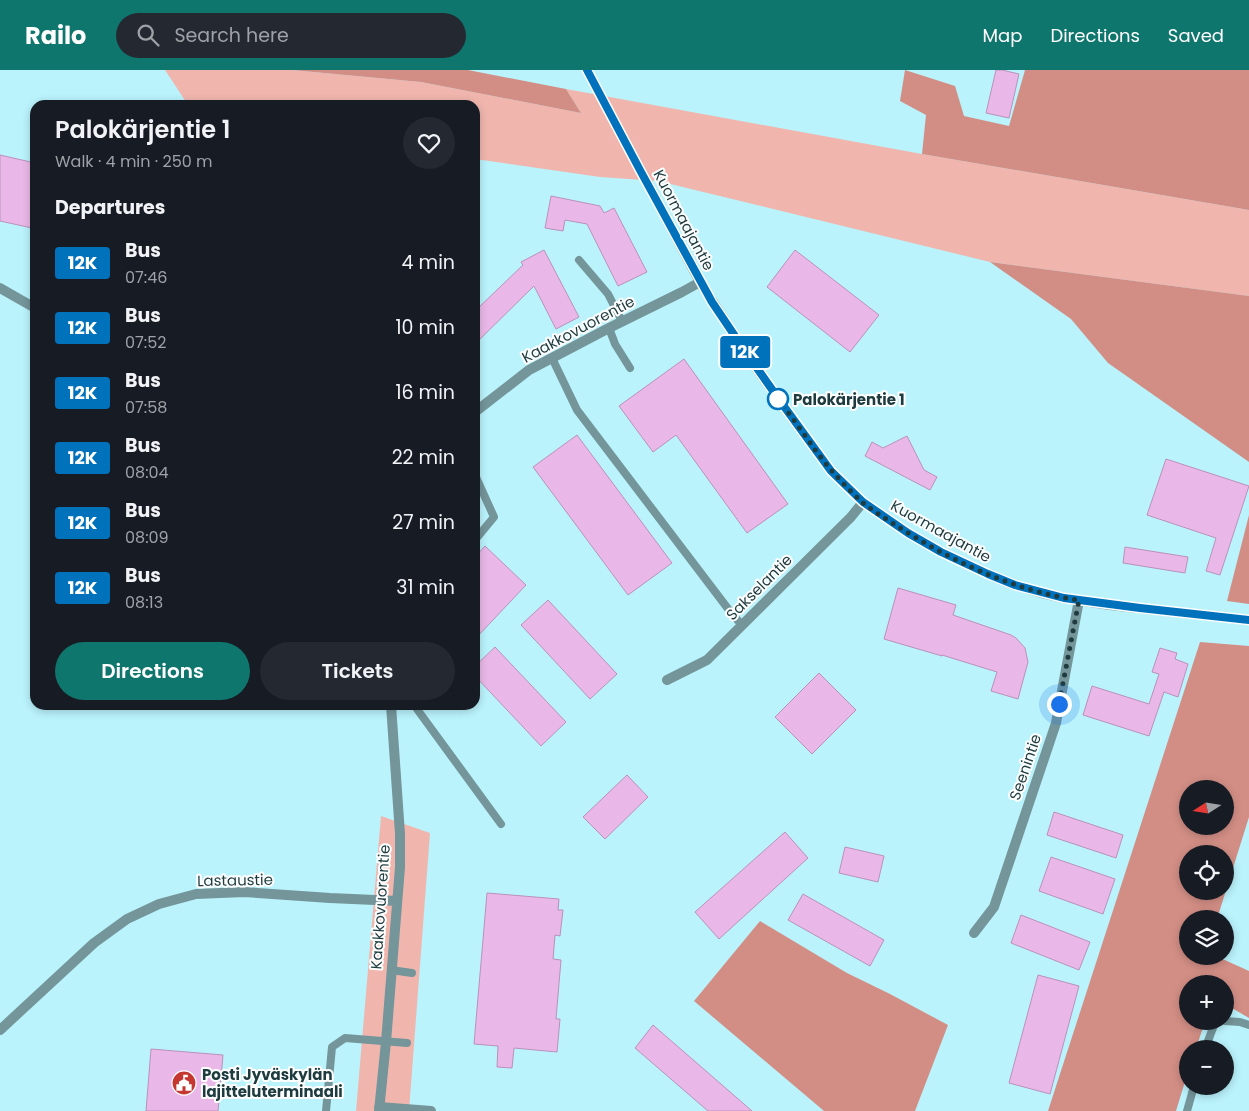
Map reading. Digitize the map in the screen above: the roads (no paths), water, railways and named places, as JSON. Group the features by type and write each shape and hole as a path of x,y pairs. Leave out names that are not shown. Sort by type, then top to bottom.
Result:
{"street":[{"name":"Kuormaajantie","path":"586,70 700,282 732,333 831,471 863,502 908,533 941,552 1015,585 1064,598 1249,620"},
{"name":"Kaakkovuorentie","path":"480,408 529,370 700,282"},
{"path":"0,288 30,305"},
{"name":"Sakselantie","path":"667,680 707,660 851,518 863,502"},
{"name":"Seenintie","path":"974,933 994,907 1056,723 1079,600"},
{"name":"Kaakkovuorentie","path":"379,1109 400,867 400,834 391,710"},
{"name":"Lastaustie","path":"0,1030 94,942 127,919 159,904 196,894 244,892 396,901"},
{"path":"379,1109 431,1111"}],"lane":[{"path":"579,260 608,294 622,321"},
{"path":"609,328 615,344 630,368"},
{"path":"552,358 577,410 742,625"},
{"path":"480,484 494,517 480,534"},
{"path":"418,710 501,824"},
{"path":"391,970 412,974"},
{"path":"1234,1022 1249,1025"},
{"path":"326,1111 332,1047 345,1038 407,1043"},
{"path":"1187,1111 1191,1095"}],"place":[{"name":"Palokärjentie 1","path":"778,399"},
{"name":"Posti Jyväskylän lajitteluterminaali","path":"184,1083"}]}
